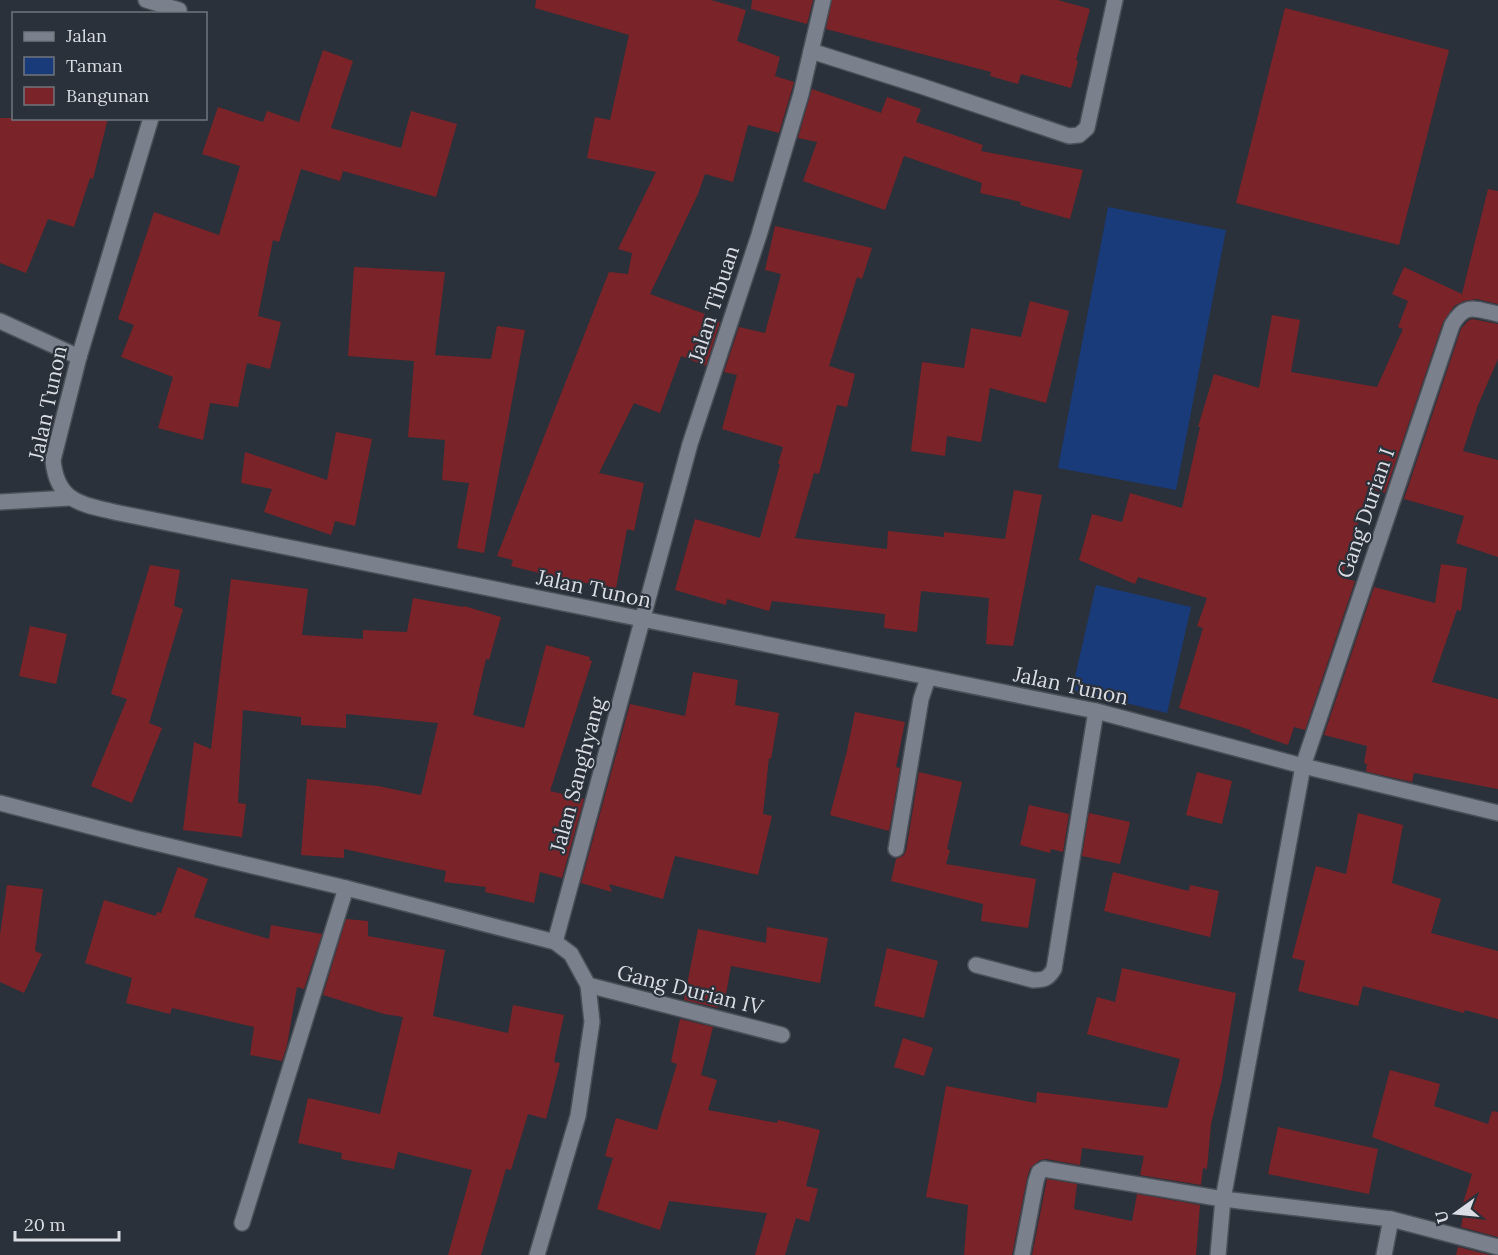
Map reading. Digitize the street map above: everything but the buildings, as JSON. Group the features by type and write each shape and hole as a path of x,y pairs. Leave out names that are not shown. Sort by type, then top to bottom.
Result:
{"street":[{"path":"146,0 179,8"},
{"name":"Jalan Tibuan","path":"642,620 690,444 759,235 801,94 824,0"},
{"path":"811,51 1069,136 1080,135 1087,128 1115,0"},
{"name":"Jalan Tunon","path":"150,120 79,357 53,460 58,485 69,498 119,513 1096,711 1303,766 1498,813"},
{"name":"Gang Durian I","path":"1303,766 1452,325 1458,314 1470,308 1498,314"},
{"path":"0,321 79,357"},
{"path":"0,502 69,498"},
{"name":"Jalan Sanghyang","path":"555,942 642,620"},
{"path":"896,849 921,699 928,678"},
{"path":"976,965 1033,980 1049,977 1054,969 1096,711"},
{"path":"1218,1255 1223,1199 1303,766"},
{"path":"0,803 555,942 571,954 588,985 592,1022 578,1116 537,1255"},
{"path":"242,1223 346,888"},
{"name":"Gang Durian IV","path":"588,985 782,1035"},
{"path":"1022,1255 1036,1181 1039,1172 1044,1169 1223,1199 1391,1219 1498,1247"},
{"path":"1384,1255 1391,1219"}],"green space":[{"path":"1108,207 1226,230 1176,490 1058,468"},
{"path":"1096,585 1191,607 1167,713 1072,690"}]}
